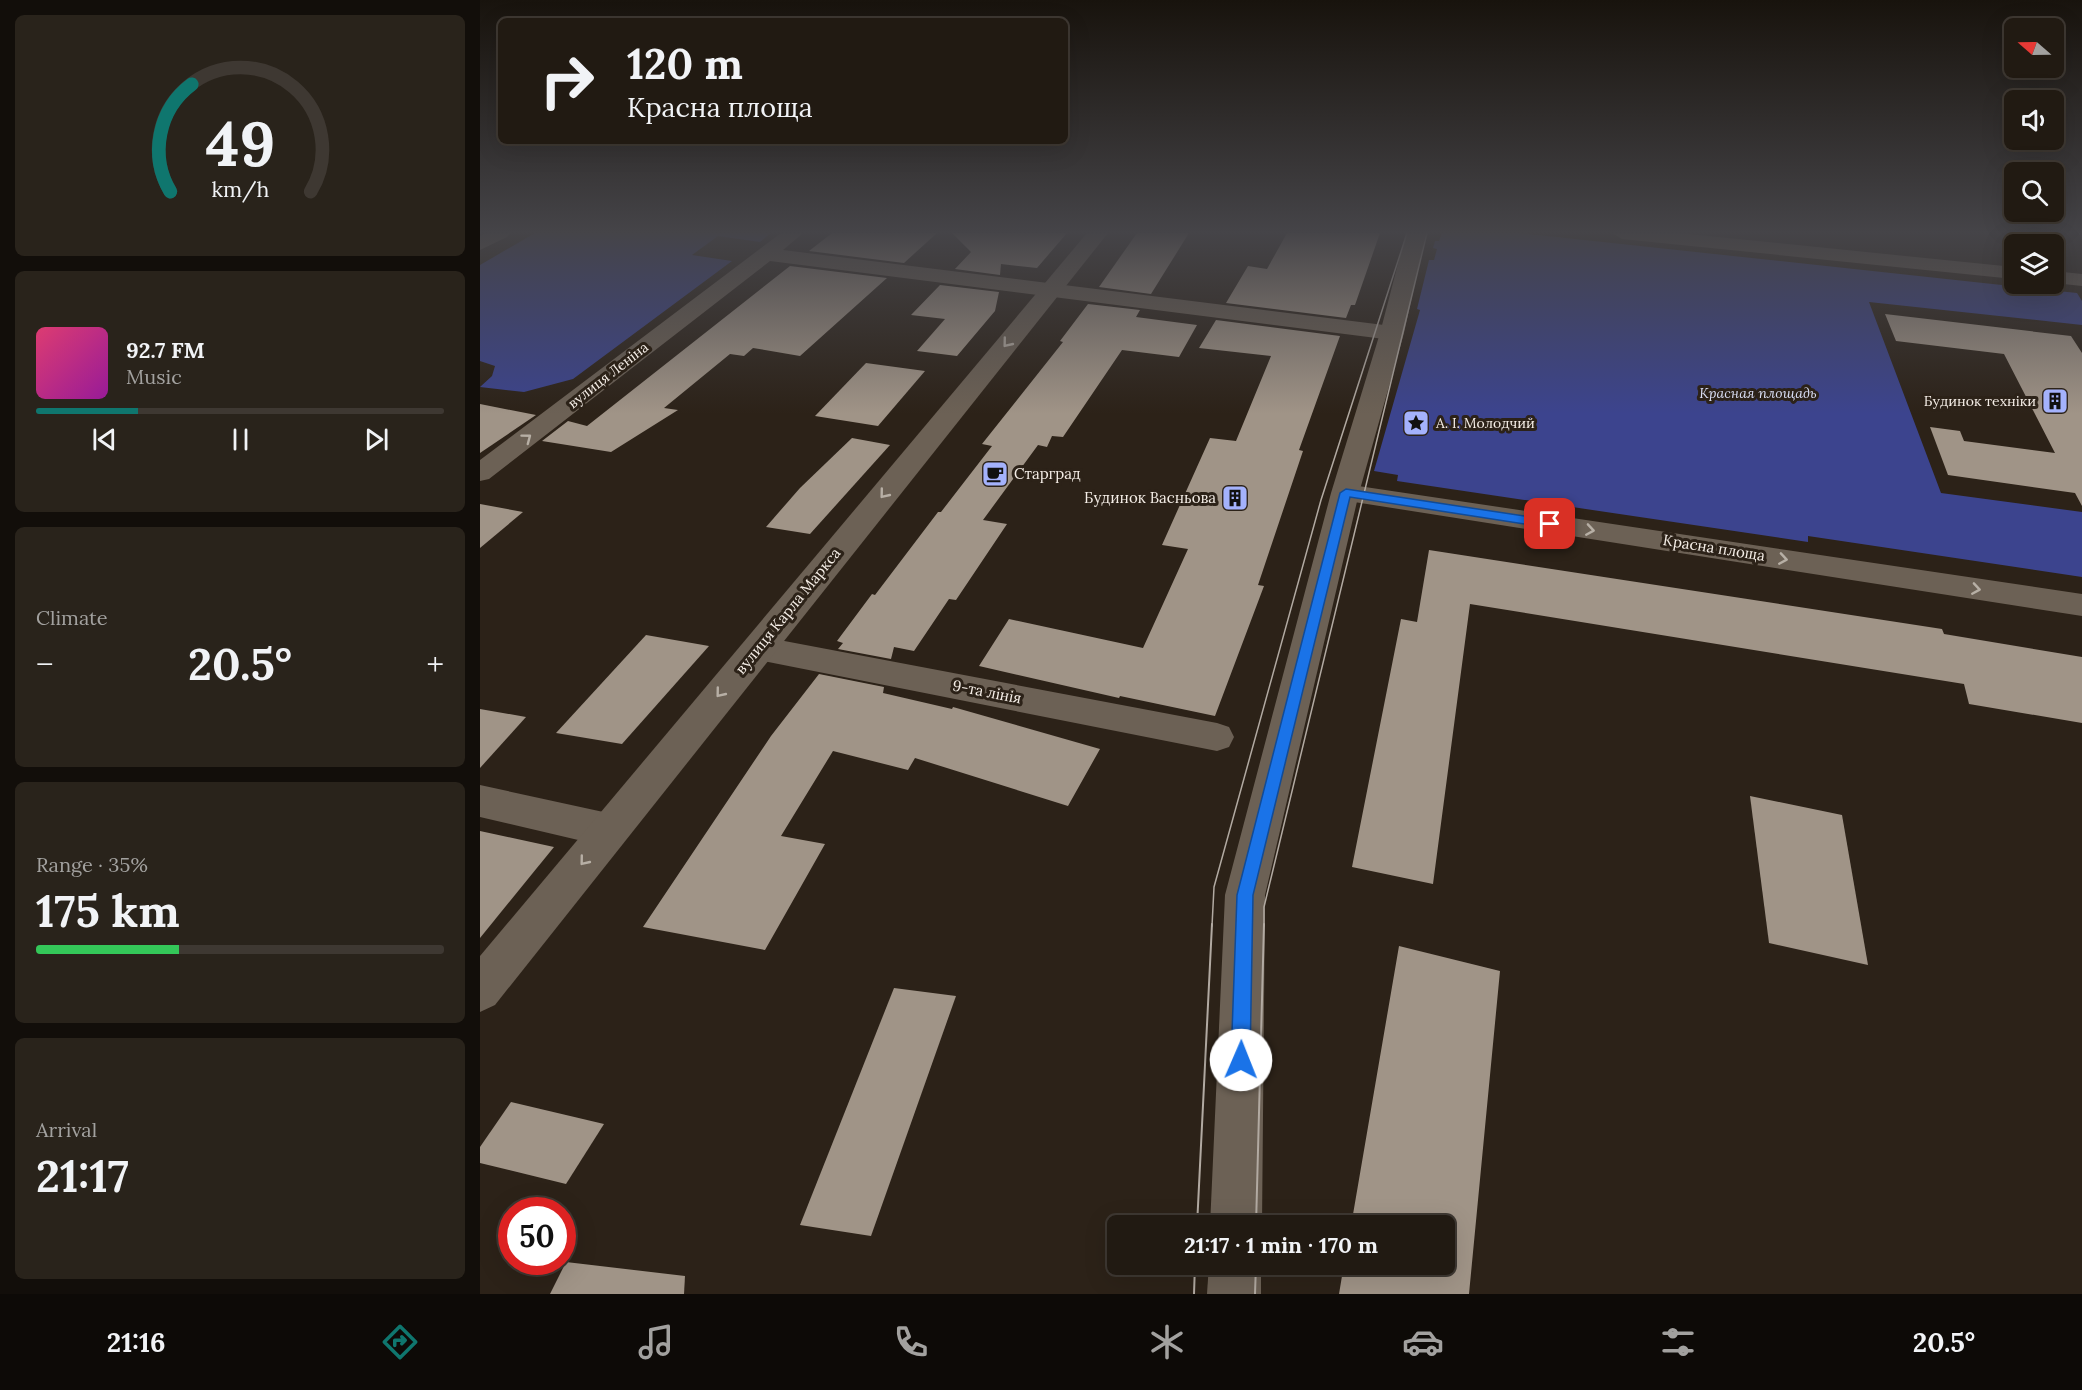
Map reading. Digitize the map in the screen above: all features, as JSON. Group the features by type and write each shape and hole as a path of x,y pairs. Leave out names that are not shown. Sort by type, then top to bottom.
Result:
{"main road":[{"name":"вулиця Карла Маркса","path":"480,990 608,830 1048,293"},
{"path":"1236,1215 1245,895 1346,493 1402,293"},
{"path":"1234,1294 1235,1275"}],"street":[{"name":"вулиця Леніна","path":"480,473 713,293"},
{"path":"1061,293 1392,333"},
{"name":"Красна площа","path":"1346,493 2082,605"},
{"name":"9-та лінія","path":"758,648 1217,737"},
{"path":"480,801 608,830"}],"green space":[{"path":"480,293 688,293 573,379 524,392 480,387 492,376 495,366 480,361"},
{"name":"Красная площадь","path":"1421,293 2077,293 2082,301 2082,325 1869,302 1941,493 2082,512 2082,577 1808,536 1808,542 1397,481 1398,475 1374,471 1420,310 1417,309"}],"building":[{"path":"755,293 870,293 800,356 753,348 744,356 730,354 664,408 678,410 611,452 542,441 568,421 587,426"},
{"path":"932,293 999,293 995,311 957,356 917,351 945,319 911,315"},
{"path":"1232,293 1359,293 1355,305 1351,305 1346,318 1226,303"},
{"path":"1088,304 1140,310 1136,317 1197,325 1179,357 1122,350 1063,437 1052,436 1047,447 1038,445 983,520 1007,524 956,600 949,599 914,651 894,647 891,659 838,649 843,643 837,641 872,594 875,595 992,446 982,444 1063,342 1060,341"},
{"name":"Будинок техніки","path":"1885,314 2071,336 2082,353 2082,506 2075,493 1948,475 1930,427 1960,431 1964,441 2055,453 2004,354 1896,341"},
{"path":"1216,320 1340,336 1299,450 1303,451 1258,585 1264,586 1215,716 1120,696 1119,698 979,666 1009,619 1143,648 1188,549 1162,545 1210,438 1236,441 1271,356 1199,348"},
{"path":"866,363 925,371 878,426 815,416"},
{"path":"480,404 536,415 480,453"},
{"path":"852,438 890,445 810,534 766,527 800,488"},
{"path":"480,504 523,512 480,548"},
{"path":"1429,550 1942,629 1944,634 2082,657 2082,723 1969,704 1964,684 1470,604 1433,884 1352,867 1401,619 1417,622"},
{"path":"646,635 709,646 622,744 556,733"},
{"path":"819,674 884,687 883,693 952,709 953,707 1100,749 1068,806 915,758 908,770 833,751 781,836 825,844 765,950 643,927 771,736"},
{"path":"480,709 526,717 480,768"},
{"path":"1750,796 1842,815 1868,965 1769,943"},
{"path":"480,831 554,847 480,938"},
{"path":"1399,946 1500,971 1469,1294 1339,1294 1342,1275 1455,1275 1455,1215 1353,1215"},
{"path":"894,988 956,996 871,1236 800,1225"},
{"path":"511,1102 604,1124 566,1184 480,1163 480,1147"},
{"path":"576,1263 685,1276 684,1294 550,1294 560,1275 576,1275"}],"tram line":[{"path":"1212,926 1214,887 1321,500 1388,293"},
{"path":"1264,924 1264,907 1412,293"},
{"path":"1198,1215 1212,924"},
{"path":"1256,1215 1264,924"},
{"path":"1194,1294 1195,1275"},
{"path":"1255,1294 1256,1275"}],"place":[{"name":"Будинок техніки","path":"2055,401"},
{"name":"А. І. Молодчий","path":"1416,423"},
{"name":"Старград","path":"995,474"},
{"name":"Будинок Васньова","path":"1235,498"}],"route":[{"path":"1241,1060 1245,895 1297,680 1346,493 1550,524"}]}
